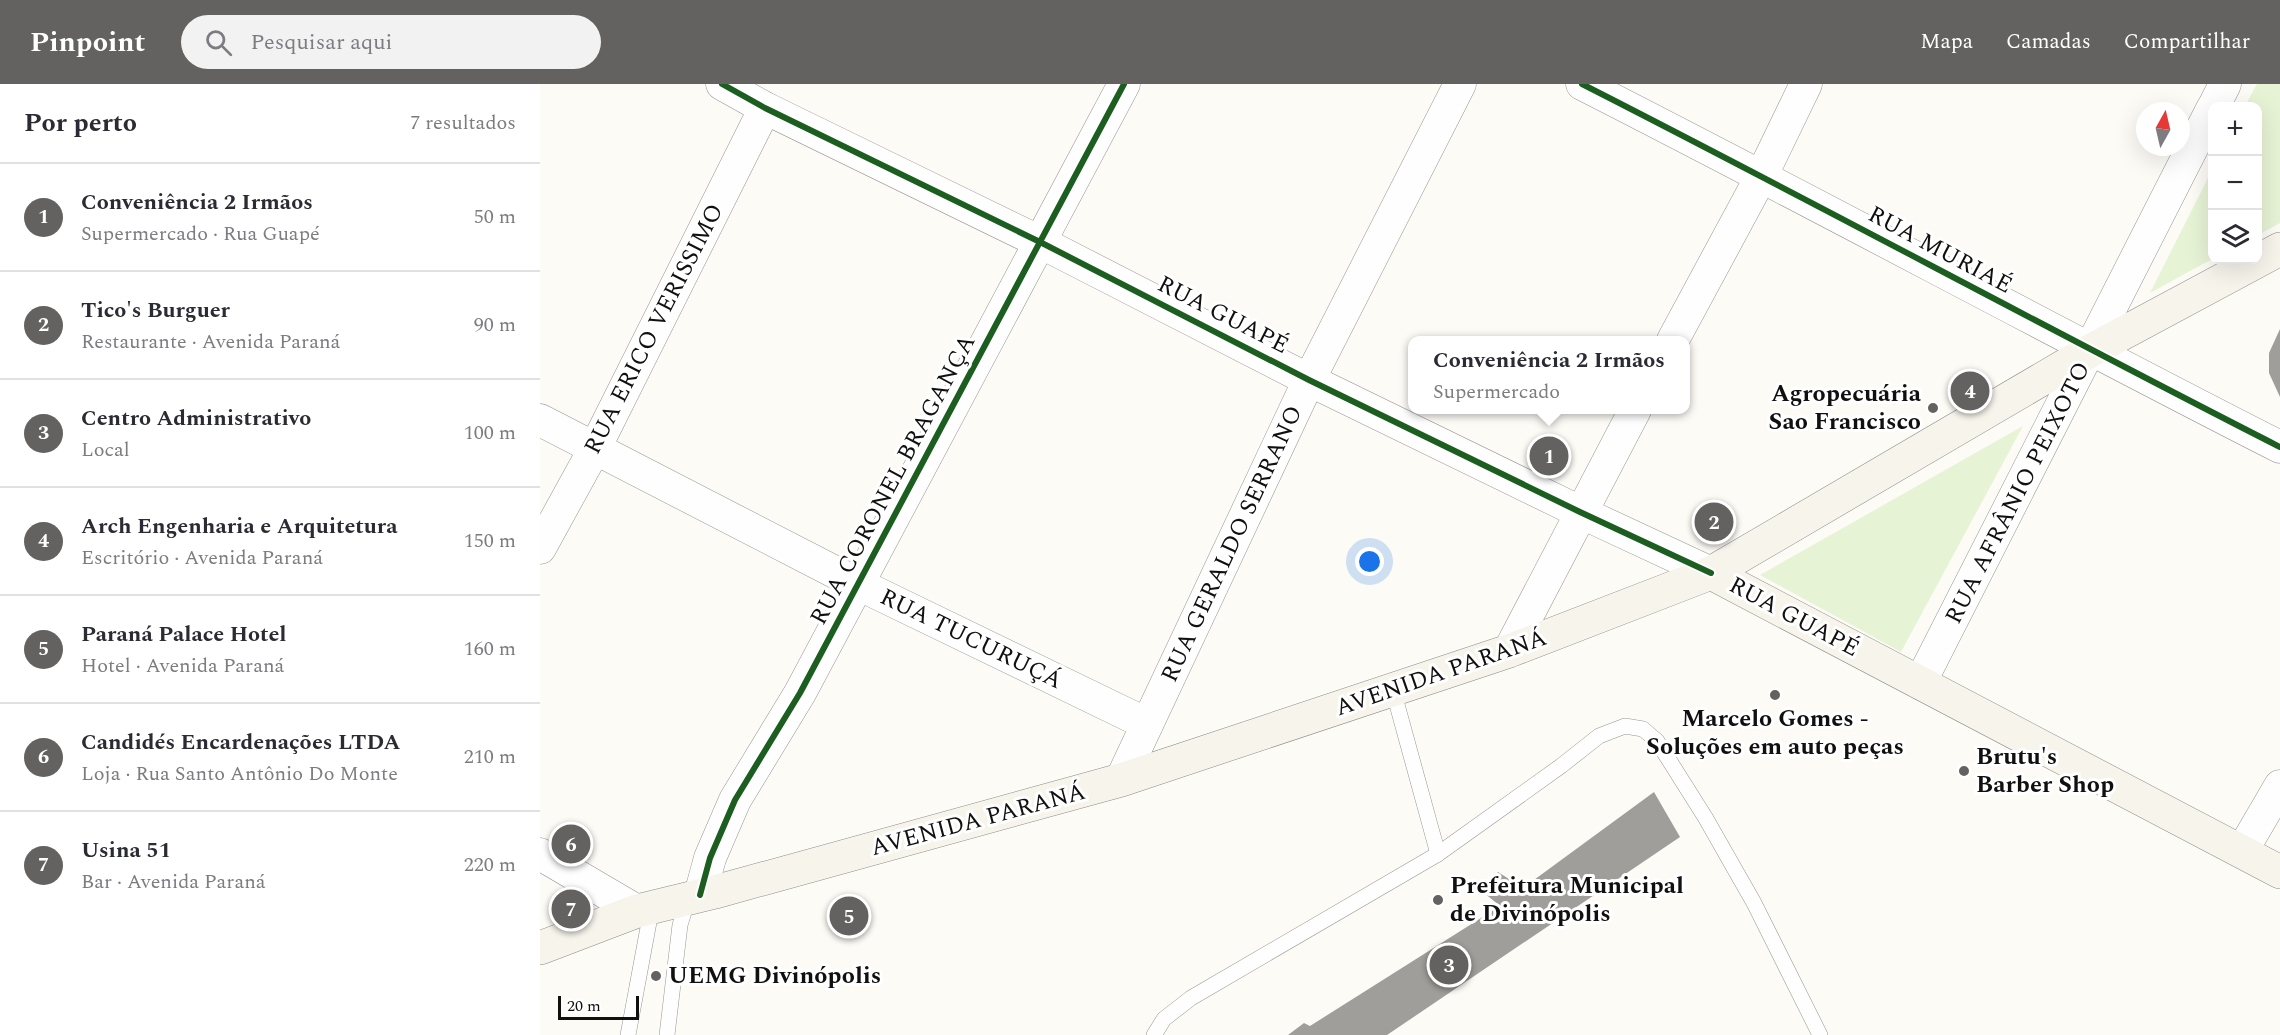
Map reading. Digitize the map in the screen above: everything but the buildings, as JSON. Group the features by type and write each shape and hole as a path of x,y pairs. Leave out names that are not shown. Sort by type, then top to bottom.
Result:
{"main road":[{"name":"AVENIDA PARANÁ","path":"540,948 644,909 1121,780 1509,651 1711,573 2090,351 2280,249"},
{"name":"RUA GUAPÉ","path":"1711,573 2280,872"}],"street":[{"name":"RUA GUAPÉ","path":"722,84 765,108 1040,242 1309,380 1711,573"},
{"name":"RUA CORONEL BRAGANÇA","path":"694,897 735,800 800,693 1124,84"},
{"name":"RUA GERALDO SERRANO","path":"1121,780 1309,380 1460,84"},
{"name":"RUA MURIAÉ","path":"1582,84 1762,175 2090,351 2280,447"},
{"path":"1675,336 1762,175 1806,84"},
{"name":"RUA AFRÂNIO PEIXOTO","path":"2216,102 2225,84"},
{"name":"RUA ERICO VERISSIMO","path":"540,548 595,448 765,108"},
{"name":"RUA AFRÂNIO PEIXOTO","path":"1920,683 2208,118"},
{"path":"1509,651 1633,414"},
{"name":"RUA TUCURUÇÁ","path":"540,420 858,584 1147,724"},
{"path":"2242,851 2280,786"},
{"path":"540,854 644,909"}],"lane":[{"path":"1393,690 1438,854"},
{"path":"1154,1035 1164,1019 1191,998 1438,854 1599,736 1625,726 1643,729 1657,741 1705,817 1754,903 1820,1035"},
{"path":"667,1035 680,925 694,897"},
{"path":"628,1035 644,909"}],"green space":[{"path":"2257,84 2280,84 2280,223 2262,233 2262,102 2247,102"},
{"path":"2208,178 2208,261 2150,293"},
{"path":"2023,426 1901,652 1760,575"}],"cycle path":[{"path":"722,84 765,108 1040,242 1309,380 1711,573"},
{"path":"700,895 710,858 735,800 800,693 1124,84"},
{"path":"1582,84 2280,447"}],"place":[{"name":"Arch Engenharia e Arquitetura","path":"1970,391"},
{"name":"Agropecuária Sao Francisco","path":"1933,408"},
{"name":"Conveniência 2 Irmãos","path":"1549,456"},
{"name":"Tico's Burguer","path":"1714,522"},
{"name":"Marcelo Gomes - Soluções em auto peças","path":"1775,695"},
{"name":"Brutu's Barber Shop","path":"1964,771"},
{"name":"Candidés Encardenações LTDA","path":"571,844"},
{"name":"Prefeitura Municipal de Divinópolis","path":"1438,900"},
{"name":"Usina 51","path":"571,909"},
{"name":"Paraná Palace Hotel","path":"849,916"},
{"name":"Centro Administrativo","path":"1449,965"},
{"name":"UEMG Divinópolis","path":"656,976"}]}
